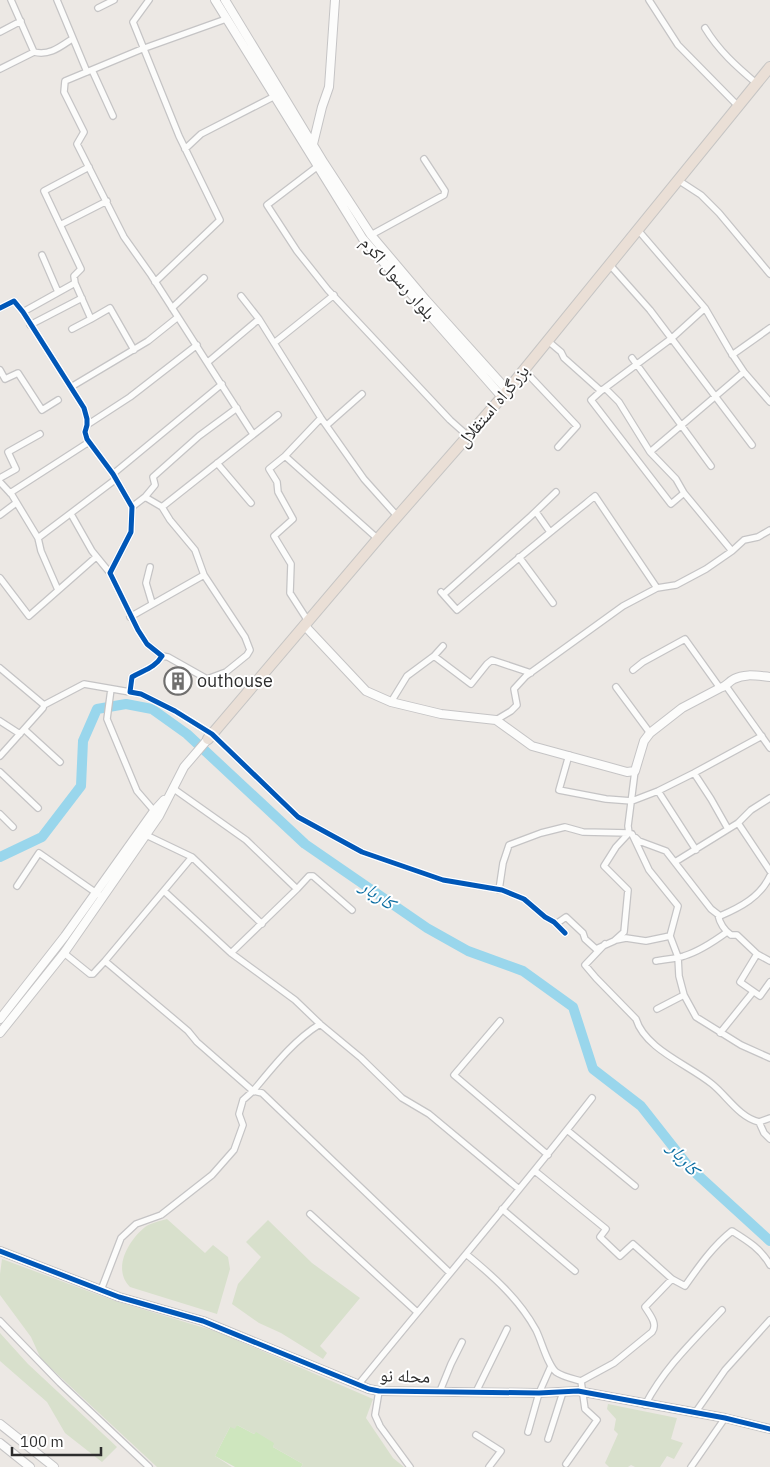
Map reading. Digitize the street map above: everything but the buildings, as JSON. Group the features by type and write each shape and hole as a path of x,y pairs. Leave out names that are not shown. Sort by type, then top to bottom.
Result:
{"highway":[{"name":"بزرگراه استقلال","path":"210,736 505,394 770,67"}],"main road":[{"name":"بلوار رسول اکرم","path":"216,0 275,96 371,235 505,394"},
{"name":"بلوار رسول اکرم","path":"225,0 310,147 318,166 362,239 505,394"},
{"path":"310,147 329,87 335,0"},
{"path":"306,623 366,691 392,702 441,714 496,720 532,746 627,772 635,771 644,740 650,733 682,708 723,687 732,680 746,675 770,677"},
{"path":"0,1034 64,952 99,895 174,789 184,767 210,736"},
{"path":"0,1018 146,835 157,814"},
{"name":"محله نو","path":"0,1251 119,1297 203,1321 278,1350 358,1385 379,1391 539,1394 583,1392 770,1428"},
{"path":"0,1424 54,1467"},
{"path":"0,1443 30,1467"}],"street":[{"path":"11,0 34,52"},
{"path":"57,0 72,39 113,116"},
{"path":"98,8 114,0"},
{"path":"149,0 133,22 142,49 185,149 220,220 156,282"},
{"path":"648,0 678,46 738,106"},
{"path":"226,19 142,49 65,81 64,92 84,132 77,144 124,237 156,282 253,434"},
{"path":"0,32 21,21"},
{"path":"705,28 715,45 756,83"},
{"path":"0,69 34,52 42,54 55,50 72,39"},
{"path":"185,149 200,134 275,96"},
{"path":"371,235 444,195 445,191 424,159"},
{"path":"318,166 267,205 297,251 334,295 450,420 468,436"},
{"path":"89,167 44,191 81,269 74,276 75,283 91,319"},
{"path":"678,180 701,195 719,213 770,274"},
{"path":"60,225 107,201"},
{"path":"638,230 705,308 732,355 770,402"},
{"path":"42,254 58,292"},
{"path":"610,265 650,310 752,444"},
{"path":"172,308 204,278"},
{"path":"23,312 75,283"},
{"path":"274,343 334,295"},
{"path":"241,296 260,319 321,418 364,478 398,517"},
{"path":"30,325 82,298"},
{"path":"0,308 14,302 23,312 84,408 87,425 85,432 89,442 114,477 132,507 131,532 110,573"},
{"path":"72,330 110,308 134,350"},
{"path":"684,493 671,504 591,400 672,338 705,308"},
{"path":"71,387 148,341 178,317"},
{"path":"208,362 260,319"},
{"path":"732,355 770,328"},
{"path":"548,341 561,352 564,358 620,402 650,452 676,478 684,493 732,551"},
{"path":"87,425 130,398 197,345"},
{"path":"632,358 711,466"},
{"path":"0,370 5,380 18,373 42,410 58,400"},
{"path":"524,370 577,426 558,447"},
{"path":"650,452 744,372"},
{"path":"38,538 71,514 222,384"},
{"path":"327,425 362,394"},
{"path":"132,507 145,497 155,485 153,477 199,436 237,408"},
{"path":"162,507 278,415"},
{"path":"306,623 290,592 291,564 274,536 293,519 278,492 278,482 269,469 285,456 321,418"},
{"path":"40,434 8,452 16,469 0,480 38,538 58,590"},
{"path":"10,493 89,442"},
{"path":"285,456 378,539"},
{"path":"217,463 251,503"},
{"path":"556,492 536,512 442,593 457,610 595,496 657,588"},
{"path":"71,514 96,557 110,573 130,617 147,644 162,656 168,656 206,679 226,672 250,650 245,637 204,575 194,550 162,507 145,497"},
{"path":"0,515 16,503"},
{"path":"536,512 550,532"},
{"path":"496,720 517,705 514,689 531,673 624,606 657,588 676,584 706,569 744,540 770,530"},
{"path":"0,578 28,616 96,557"},
{"path":"519,557 553,603"},
{"path":"150,568 146,583 152,603"},
{"path":"130,617 204,575"},
{"path":"633,670 684,638 770,748"},
{"path":"392,702 407,676 434,656 443,646"},
{"path":"130,692 132,677 152,668 162,656"},
{"path":"434,656 471,684 492,660 531,673"},
{"path":"0,668 44,705"},
{"path":"0,756 44,705 84,684 110,691 141,694 175,711 210,736 298,817 362,852 443,880 498,890 524,899 556,924 565,934"},
{"path":"616,687 650,733"},
{"path":"110,691 106,719 137,791 157,814"},
{"path":"0,721 22,732 60,762"},
{"path":"569,755 559,790 606,799 632,801 658,791 694,773 762,736"},
{"path":"635,771 629,831 649,870 678,906 670,936 678,957 679,976 684,995 696,1018 750,1050 770,1058"},
{"path":"0,772 38,808"},
{"path":"694,773 712,799 728,829"},
{"path":"174,789 246,840 297,889"},
{"path":"658,791 696,850"},
{"path":"675,862 728,829 751,810 770,798"},
{"path":"0,814 13,826"},
{"path":"738,822 770,871"},
{"path":"498,890 503,863 509,845 541,833 565,827 584,832 629,831 639,841 666,851 711,909 718,915 720,922 727,932 731,935 737,935 758,954 770,961"},
{"path":"614,941 624,932 628,890 604,866 629,831"},
{"path":"146,835 192,856 262,924"},
{"path":"17,886 39,853 99,895"},
{"path":"64,952 90,974 93,974 192,856"},
{"path":"231,953 311,875 352,910"},
{"path":"718,915 720,916 740,908 768,884 770,876"},
{"path":"164,891 231,953 295,1000 320,1024 361,1058 402,1098 428,1114 519,1189"},
{"path":"556,924 566,917 583,933 585,940 596,949 605,944 626,938 646,941 670,936"},
{"path":"656,961 682,957 717,940 727,932"},
{"path":"605,944 585,965 636,1019 639,1028 649,1040 712,1084 749,1120 759,1122 770,1118"},
{"path":"758,954 740,982 760,996 770,982"},
{"path":"105,961 188,1031 197,1042 253,1090 262,1093 450,1272"},
{"path":"720,1033 753,992"},
{"path":"657,1009 684,995"},
{"path":"500,1021 454,1075 548,1155"},
{"path":"101,1290 121,1238 136,1224 161,1215 212,1175 234,1150 243,1125 239,1114 243,1100 293,1044 320,1024"},
{"path":"358,1385 535,1171 592,1098"},
{"path":"759,1122 764,1133 770,1139"},
{"path":"567,1130 635,1186"},
{"path":"535,1171 606,1229 600,1237 620,1256 633,1244 672,1279 685,1286 723,1238 732,1231 752,1243 765,1256 770,1265"},
{"path":"502,1209 574,1271"},
{"path":"310,1214 417,1312"},
{"path":"466,1254 496,1279 522,1309 536,1330 552,1366 557,1372 582,1381"},
{"path":"582,1381 614,1362 652,1332 655,1324 645,1307 672,1279"},
{"path":"645,1405 662,1376 722,1310"},
{"path":"695,1413 725,1370 770,1320"},
{"path":"0,1321 60,1383 149,1467"},
{"path":"476,1392 507,1329"},
{"path":"440,1391 462,1342"},
{"path":"528,1432 539,1394 552,1366"},
{"path":"566,1464 597,1420 585,1409 582,1381"},
{"path":"379,1391 375,1415 380,1426 410,1467"},
{"path":"548,1439 563,1392"},
{"path":"692,1467 725,1418"},
{"path":"476,1434 501,1451 489,1467"}],"green space":[{"path":"167,1219 205,1253 213,1245 228,1257 230,1269 217,1314 130,1287 125,1280 122,1264 128,1247 145,1227"},
{"path":"268,1220 312,1263 360,1298 320,1346 327,1353 323,1359 281,1333 259,1323 232,1304 238,1284 261,1257 246,1242"},
{"path":"2,1259 112,1300 218,1332 373,1399 366,1418 393,1458 404,1467 301,1467 303,1464 273,1447 274,1443 256,1432 254,1434 237,1425 235,1429 230,1427 215,1456 232,1467 157,1467 41,1359 31,1337 0,1295"},
{"path":"0,1333 28,1364 117,1447 102,1462 65,1433 47,1402 0,1361"},
{"path":"608,1404 677,1418 671,1439 683,1443 674,1459 667,1456 660,1467 635,1467 631,1465 628,1467 609,1467 605,1463 618,1434 614,1430 616,1419 607,1409"},
{"path":"237,1425 254,1434 256,1431 275,1443 273,1447 303,1464 301,1467 235,1467 215,1456 230,1427"}],"waterway":[{"name":"کاربار","path":"0,857 42,837 81,786 83,741 97,709 126,704 152,709 187,734 305,844 427,928 468,951 523,971 573,1007 593,1069 641,1106 689,1167 770,1241"}],"cycle path":[{"path":"0,308 14,301 23,312 84,408 87,419 85,432 87,439 113,474 132,507 131,532 110,573 138,630 147,644 162,656 153,666 132,677 130,692 141,694 175,711 212,734 298,817 362,852 443,880 502,890 524,899 565,933"},
{"path":"0,1251 119,1297 203,1321 369,1389 379,1391 539,1393 578,1391 725,1418 770,1429"}],"place":[{"name":"outhouse","path":"178,681"}]}
